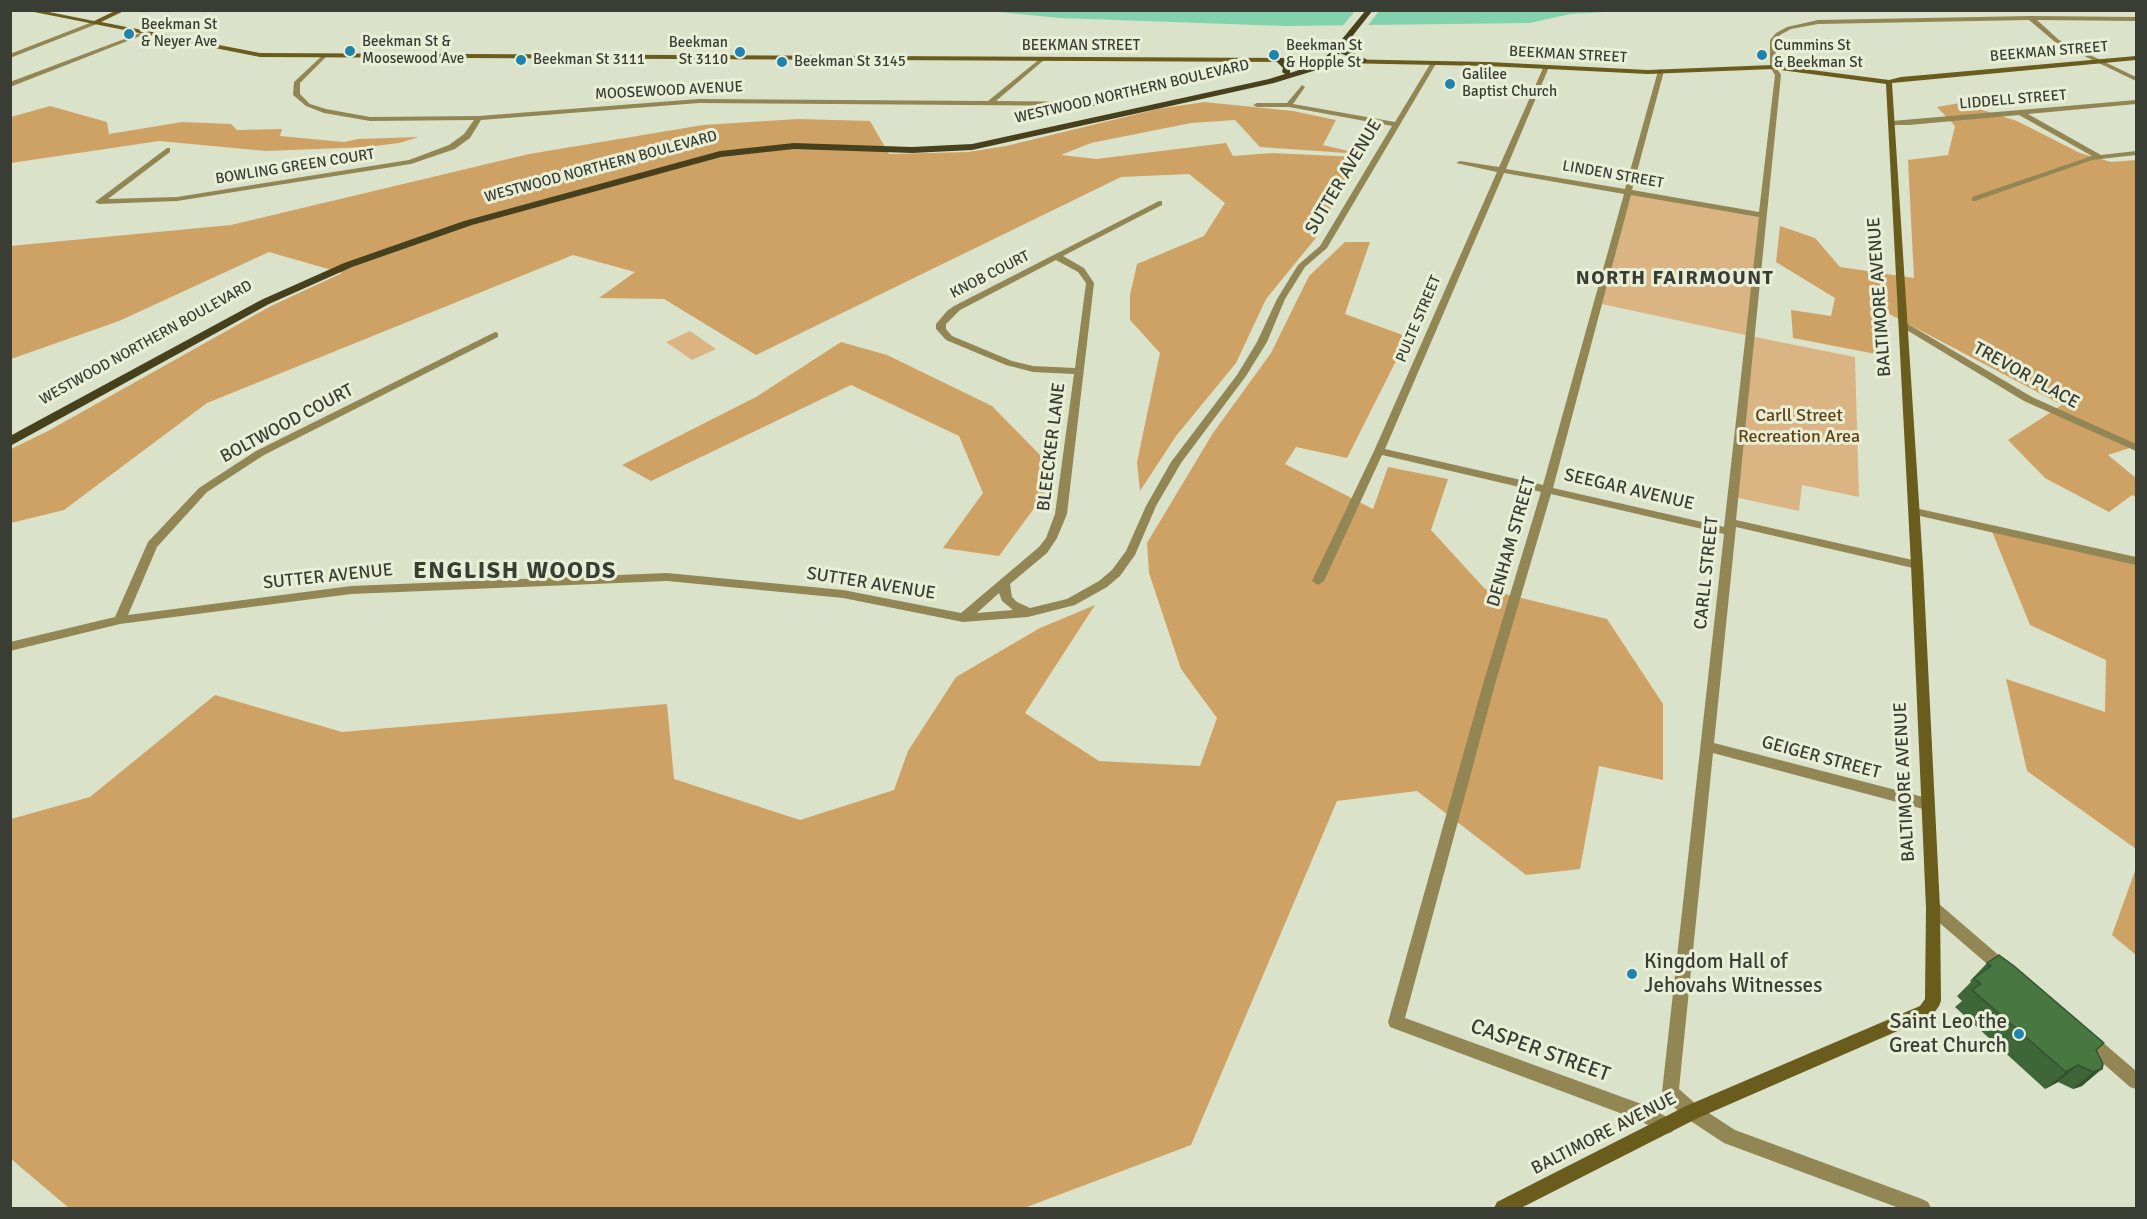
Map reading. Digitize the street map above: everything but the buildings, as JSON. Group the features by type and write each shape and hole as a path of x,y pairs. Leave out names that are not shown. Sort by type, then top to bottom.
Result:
{"main road":[{"name":"BEEKMAN STREET","path":"27,10 248,54 324,56 1326,60 1434,62 1628,72 1773,67 1889,82 1901,79 2136,58"},
{"path":"95,23 123,10"},
{"path":"1326,60 1340,51 1370,10"},
{"path":"1340,51 1362,61"},
{"path":"1280,60 1287,67 1286,72"},
{"name":"WESTWOOD NORTHERN BOULEVARD","path":"10,433 276,290 356,256 460,219 714,151 788,142 933,145 976,142 1286,72 1326,60"},
{"name":"WESTWOOD NORTHERN BOULEVARD","path":"10,442 266,302 387,250 479,220 720,154 794,146 921,150 972,147 1271,81 1309,71 1326,60"},
{"name":"BALTIMORE AVENUE","path":"1503,1209 1692,1112 1926,1011 1933,1001 1933,908 1915,512 1889,82"}],"street":[{"path":"2031,18 2136,20"},
{"path":"2031,18 2056,41 2136,80"},
{"name":"CARLL STREET","path":"1692,1112 1670,1092 1778,75 1773,67 1773,40 1781,32 1796,26 1825,21 2031,18"},
{"path":"10,56 95,23"},
{"path":"10,85 145,33"},
{"name":"MOOSEWOOD AVENUE","path":"324,56 301,77 295,86 296,95 308,105 338,114 370,119 479,118 699,101 1102,104"},
{"path":"990,103 1042,59"},
{"name":"SUTTER AVENUE","path":"10,647 120,620 351,590 667,577 843,594 963,618 1052,609 1088,594 1103,584 1119,569 1131,552 1151,506 1176,462 1240,376 1262,342 1281,299 1302,265 1323,248 1434,62"},
{"name":"PULTE STREET","path":"1318,582 1379,451 1546,67"},
{"name":"DENHAM STREET","path":"1396,1022 1489,684 1547,490 1661,71"},
{"path":"1289,105 1302,87"},
{"name":"LIDDELL STREET","path":"1892,123 2136,102"},
{"path":"1257,105 1289,105 1396,124"},
{"path":"2021,113 2100,157"},
{"name":"BOWLING GREEN COURT","path":"167,150 99,202 177,200 411,162 452,147 466,136 479,118"},
{"path":"1975,199 2100,157 2136,153"},
{"name":"LINDEN STREET","path":"1460,163 1762,215"},
{"name":"KNOB COURT","path":"1078,371 1020,367 949,338 941,329 945,318 957,308 1160,203"},
{"name":"BLEECKER LANE","path":"963,618 1043,550 1059,520 1090,283 1081,270 1058,257"},
{"name":"TREVOR PLACE","path":"1903,324 2028,399 2136,448"},
{"name":"BOLTWOOD COURT","path":"120,620 152,545 203,490 260,453 495,335"},
{"name":"SEEGAR AVENUE","path":"1379,451 1547,490 1917,565"},
{"path":"1915,512 2136,561"},
{"path":"1004,583 1006,598 1013,605 1028,613"},
{"name":"GEIGER STREET","path":"1706,746 1927,804"},
{"path":"1933,908 2021,983"},
{"name":"CASPER STREET","path":"1396,1022 1641,1113 1666,1126"},
{"path":"2074,1029 2136,1082"},
{"path":"1692,1112 1730,1137 1922,1209"}],"green space":[{"path":"1628,192 1762,215 1750,336 1597,303"},
{"path":"690,331 716,349 692,360 666,342"},
{"name":"Carll Street Recreation Area","path":"1750,336 1855,357 1859,497 1802,485 1799,511 1734,497"}],"shaded area":[{"path":"988,11 1622,11 1570,14 1530,23 1285,26 1060,18"},
{"path":"1204,102 1293,111 1336,120 1323,145 1361,154 1260,147 1235,120 1191,123 1091,143 1061,155 1096,159 1226,143 1233,156 1272,153 1358,157 1315,239 1266,299 1236,363 1176,436 1140,491 1137,462 1160,353 1130,320 1130,295 1137,264 1204,236 1225,203 1189,174 1121,177 756,355 664,299 599,298 635,272 573,255 207,403 64,510 11,523 11,449 48,431 271,306 342,273 269,252 119,321 11,359 10,246 231,225 529,154 703,125 798,119 870,121 889,154 968,152 1006,146 1158,109"},
{"path":"1960,103 2017,121 2080,153 2111,162 2136,160 2136,446 2108,455 2136,478 2136,497 2132,495 2109,512 2045,478 2008,440 2062,405 1876,307 1876,354 1793,338 1791,310 1831,316 1835,298 1776,262 1780,226 1815,238 1840,267 1914,278 1908,160 1948,155 1955,126 1937,107"},
{"path":"50,106 107,122 109,134 182,122 231,124 237,130 282,129 280,136 344,142 358,139 419,137 399,143 367,147 266,151 159,141 11,163 11,117"},
{"path":"1345,242 1370,242 1345,314 1408,337 1347,458 1296,447 1285,464 1373,509 1388,467 1448,479 1431,530 1485,589 1607,619 1663,704 1663,780 1599,766 1580,869 1526,875 1417,791 1337,801 1191,1145 1024,1208 69,1208 11,1159 11,819 90,797 215,695 342,732 667,704 674,779 800,820 894,790 908,751 956,677 1040,628 1095,605 1025,713 1099,761 1200,766 1217,718 1181,669 1149,573 1147,543 1213,433 1271,353 1309,276"},
{"path":"841,342 887,355 992,406 1040,455 1049,488 999,556 943,548 983,493 959,436 851,385 651,481 622,465 756,397"},
{"path":"1991,529 2136,561 2136,849 2027,771 2006,679 2105,712 2106,660 2030,625"},
{"path":"2136,868 2136,955 2112,935"}],"pier":[{"path":"1355,11 1379,11 1366,28 1340,29"}],"place":[{"name":"Beekman St & Neyer Ave","path":"129,34"},
{"name":"Beekman St & Moosewood Ave","path":"350,51"},
{"name":"Beekman St 3110","path":"740,52"},
{"name":"Beekman St & Hopple St","path":"1274,55"},
{"name":"Cummins St & Beekman St","path":"1762,55"},
{"name":"Beekman St 3111","path":"521,60"},
{"name":"Beekman St 3145","path":"782,62"},
{"name":"Galilee Baptist Church","path":"1450,84"},
{"name":"Kingdom Hall of Jehovahs Witnesses","path":"1632,974"},
{"name":"Saint Leo the Great Church","path":"2019,1034"}],"district":[{"name":"NORTH FAIRMOUNT","path":"1675,279"},
{"name":"ENGLISH WOODS","path":"515,572"}]}
